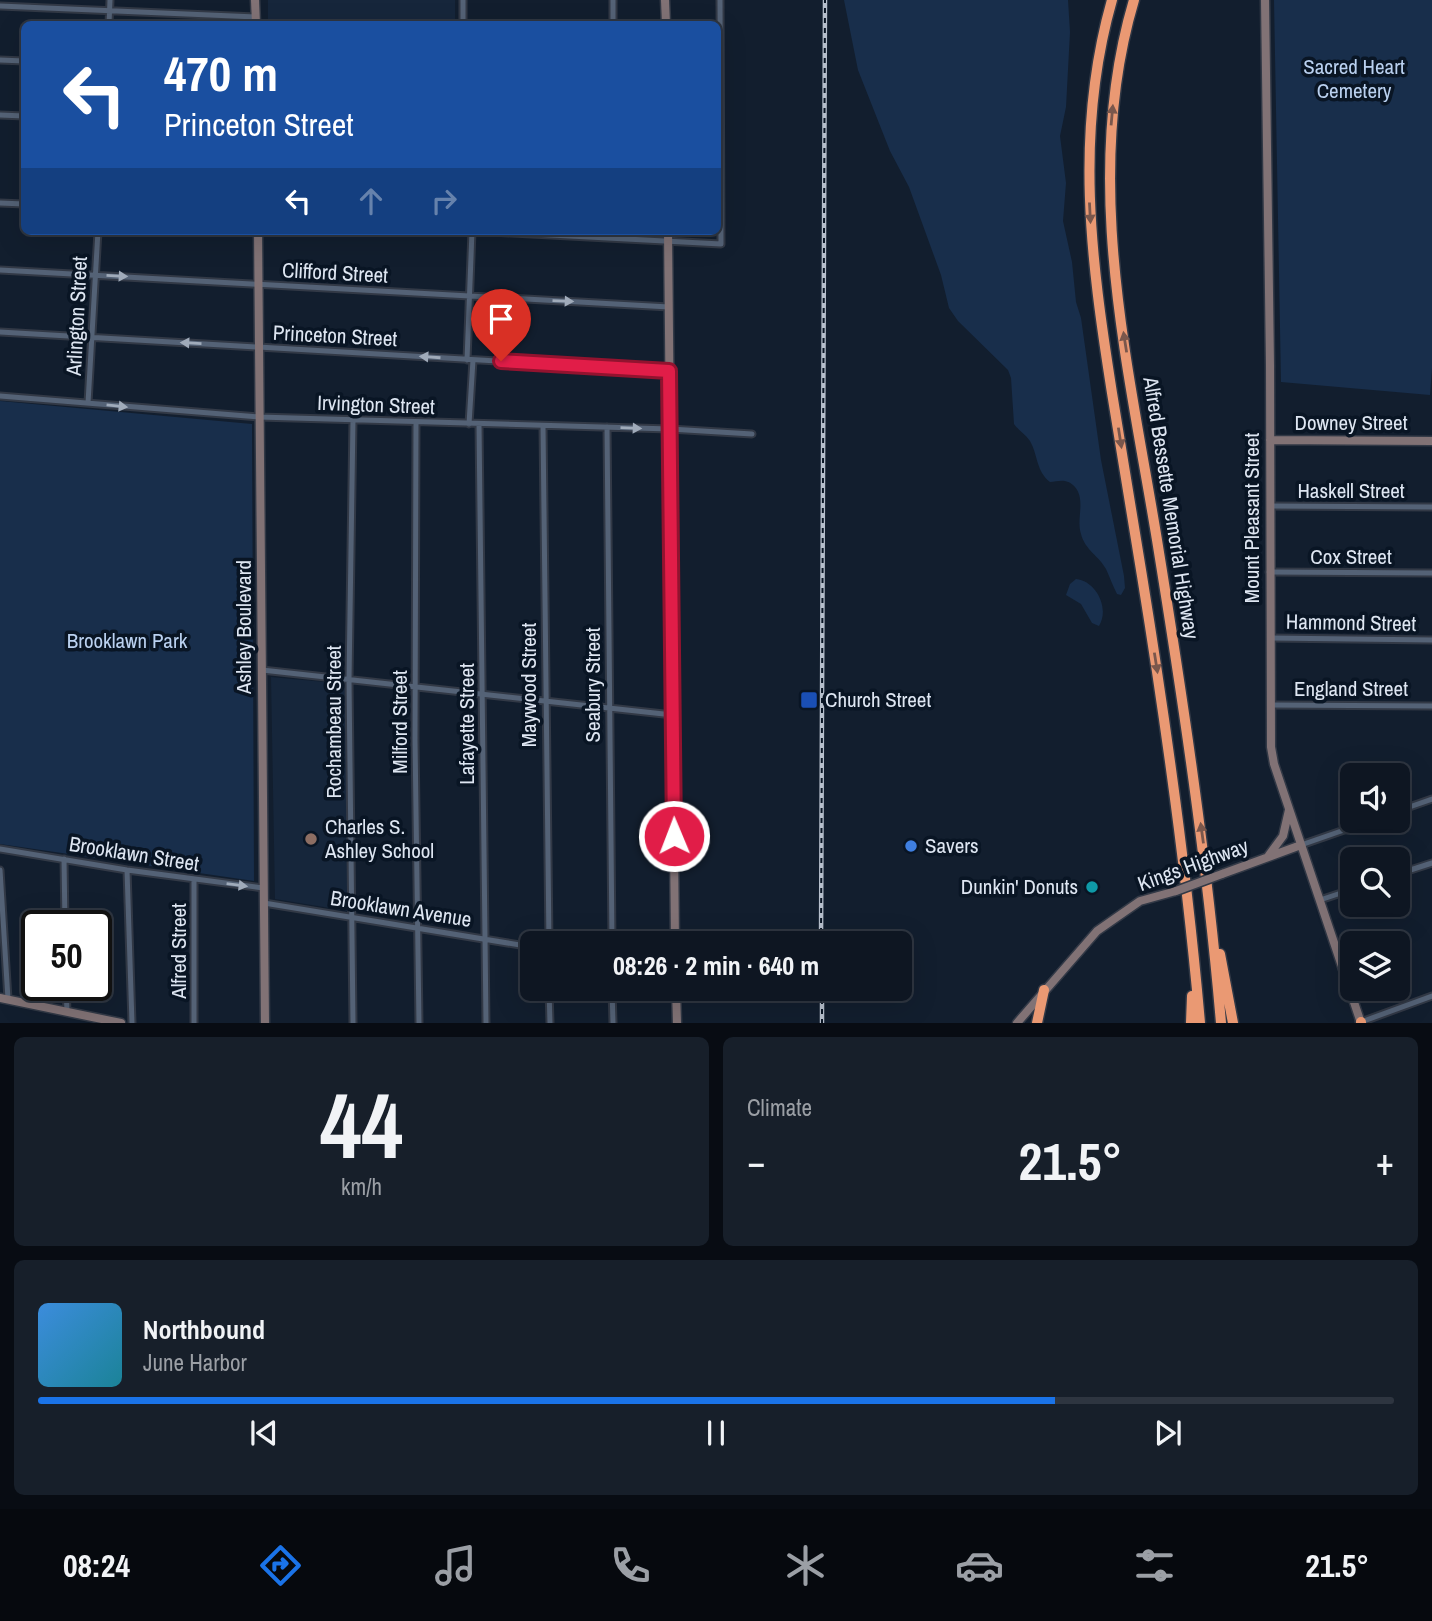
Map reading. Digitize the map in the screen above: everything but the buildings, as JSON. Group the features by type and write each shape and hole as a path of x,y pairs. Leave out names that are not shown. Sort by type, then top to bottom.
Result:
{"highway":[{"name":"Alfred Bessette Memorial Highway","path":"1112,0 1099,54 1091,123 1088,176 1092,250 1102,330 1171,760 1200,1023"},
{"name":"Alfred Bessette Memorial Highway","path":"1134,0 1119,60 1112,109 1110,165 1114,249 1123,332 1188,736 1210,908 1221,1023"},
{"path":"1210,908 1233,1023"},
{"path":"1191,929 1191,1023"},
{"path":"1037,1023 1044,990"}],"main road":[{"path":"256,0 256,21"},
{"path":"665,0 666,21"},
{"name":"Mount Pleasant Street","path":"1265,0 1270,440 1269,705 1272,755 1361,1022"},
{"name":"Ashley Boulevard","path":"258,235 265,1023"},
{"path":"668,235 675,931"},
{"name":"Downey Street","path":"1270,440 1432,441"},
{"path":"1267,857 1283,836 1289,808"},
{"name":"Kings Highway","path":"1017,1023 1080,948 1103,927 1140,901 1176,891 1301,845"},
{"path":"4,998 121,1023"},
{"path":"676,1001 677,1023"}],"street":[{"path":"109,21 110,0"},
{"path":"463,0 463,21"},
{"path":"613,0 613,21"},
{"path":"720,0 720,21"},
{"path":"0,6 256,21"},
{"path":"0,60 21,61"},
{"path":"0,115 21,116"},
{"path":"0,202 21,204"},
{"name":"Arlington Street","path":"88,403 98,235"},
{"path":"469,424 472,235"},
{"path":"550,235 721,244 721,235"},
{"name":"Clifford Street","path":"0,270 668,307"},
{"name":"Princeton Street","path":"0,332 669,371"},
{"name":"Irvington Street","path":"0,396 259,417 670,429 752,434"},
{"name":"Rochambeau Street","path":"353,421 349,680 353,1023"},
{"name":"Milford Street","path":"416,422 415,687 419,1023"},
{"name":"Lafayette Street","path":"479,425 486,1023"},
{"name":"Maywood Street","path":"543,426 549,931"},
{"name":"Seabury Street","path":"607,427 612,931"},
{"name":"Haskell Street","path":"1270,506 1432,508"},
{"name":"Cox Street","path":"1269,572 1432,573"},
{"name":"Hammond Street","path":"1270,638 1432,640"},
{"path":"262,670 673,715"},
{"name":"England Street","path":"1269,705 1432,706"},
{"path":"1410,807 1432,799"},
{"path":"1301,845 1340,831"},
{"name":"Brooklawn Street","path":"0,849 194,880 263,888"},
{"path":"64,859 65,910"},
{"path":"1410,870 1432,863"},
{"path":"0,870 4,998"},
{"path":"127,870 132,1023"},
{"name":"Alfred Street","path":"194,880 194,1023"},
{"path":"1320,900 1340,893"},
{"name":"Brooklawn Avenue","path":"264,903 520,945"},
{"path":"1361,1022 1432,996"},
{"path":"67,1001 67,1012"},
{"path":"549,1001 550,1023"},
{"path":"612,1001 613,1023"}],"shaded area":[{"path":"268,0 455,0 455,21 268,21"},
{"name":"Charles S. Ashley School","path":"271,677 346,684 348,911 275,899"}],"green space":[{"path":"844,0 1068,0 1070,32 1066,107 1060,136 1066,183 1063,221 1081,318 1101,460 1124,576 1125,588 1121,595 1117,594 1106,569 1083,540 1080,528 1080,498 1075,487 1066,481 1050,482 1045,478 1030,441 1014,424 1008,370 958,321 949,308 941,275 909,187 890,151 858,70"},
{"name":"Sacred Heart Cemetery","path":"1274,0 1432,0 1430,395 1281,382"},
{"name":"Brooklawn Park","path":"0,401 252,424 254,881 0,844"},
{"path":"1076,579 1090,585 1099,596 1103,611 1099,626 1092,623 1081,604 1066,595 1070,584"}],"railway":[{"path":"821,931 825,0"},
{"path":"822,1001 822,1023"}],"place":[{"name":"Church Street","path":"809,700"},
{"name":"Charles S. Ashley School","path":"311,839"},
{"name":"Savers","path":"911,846"},
{"name":"Dunkin' Donuts","path":"1092,887"}],"route":[{"path":"501,361 669,371 674,836"}]}
